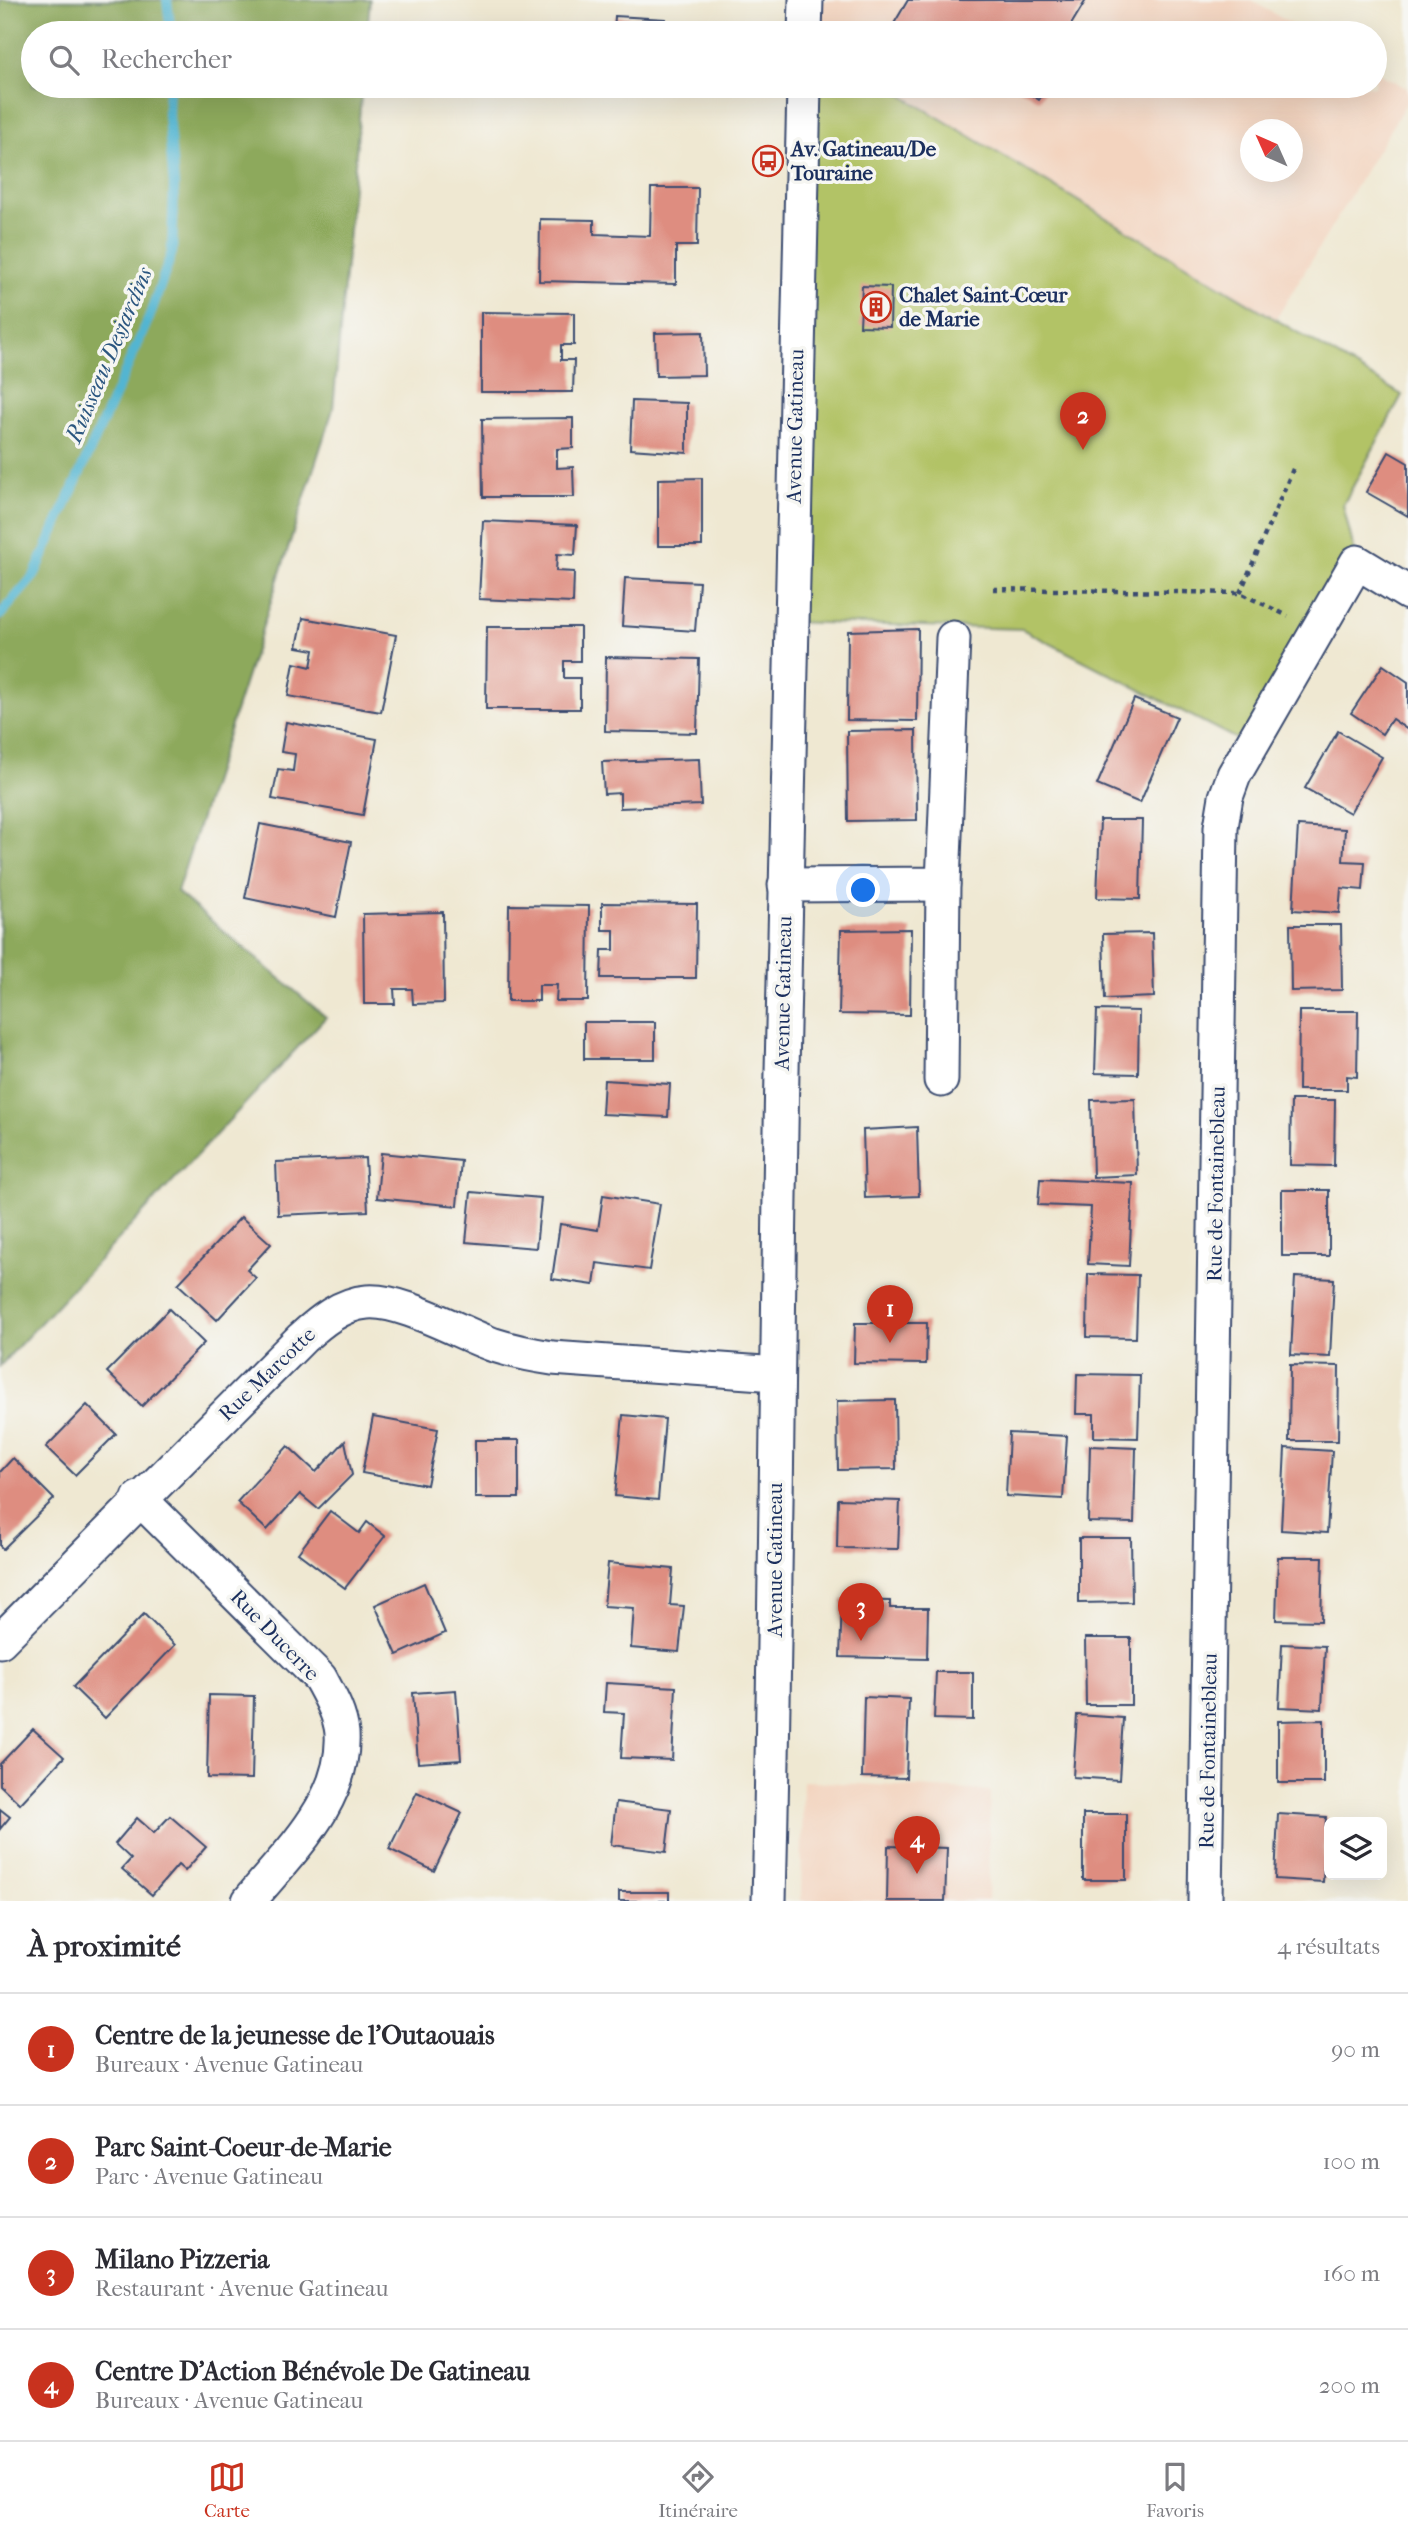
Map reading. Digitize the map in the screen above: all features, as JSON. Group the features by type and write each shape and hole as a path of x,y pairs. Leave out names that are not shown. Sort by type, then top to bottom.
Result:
{"street":[{"path":"805,21 806,0"},
{"name":"Avenue Gatineau","path":"769,1901 775,1673 785,885 804,98"},
{"name":"Rue de Fontainebleau","path":"1205,1901 1221,827 1226,797 1234,775 1357,562 1408,593"},
{"path":"941,1080 943,884 953,638"},
{"path":"785,885 943,884"},
{"name":"Rue Marcotte","path":"0,1641 302,1338 325,1318 349,1306 368,1302 388,1305 494,1345 542,1357 777,1374"},
{"name":"Rue Ducerre","path":"139,1499 320,1678 333,1702 342,1732 339,1767 328,1799 310,1826 249,1901"}],"path":[{"path":"1240,593 1293,469"},
{"path":"993,589 1240,593 1317,630"}],"shaded area":[{"path":"809,0 1251,0 1286,21 806,21"},
{"path":"1387,78 1408,89 1408,100 1276,319 906,98 1387,98"},
{"path":"803,1781 990,1791 988,1901 801,1901"}],"green space":[{"path":"0,0 370,0 368,21 21,21 21,98 361,98 333,409 177,892 326,1017 0,1366"},
{"path":"804,98 906,98 1402,395 1343,505 1357,562 1250,746 1022,629 790,622"}],"building":[{"path":"908,0 1086,0 1073,21 896,21"},
{"path":"615,16 665,19 665,21 615,21"},
{"path":"651,188 698,188 697,246 676,246 676,284 539,281 540,219 594,220 594,234 650,236"},
{"name":"Chalet Saint-Cœur de Marie","path":"862,286 891,287 890,327 860,326"},
{"path":"481,312 574,313 574,345 561,345 561,360 574,360 573,392 481,392"},
{"path":"703,332 704,375 656,376 655,333"},
{"path":"632,401 687,403 687,453 630,449"},
{"path":"573,418 573,448 557,449 557,468 573,467 574,497 483,497 482,419"},
{"path":"1389,452 1408,463 1408,516 1366,492"},
{"path":"702,478 702,546 658,546 658,479"},
{"path":"483,521 577,525 575,555 557,554 556,571 574,572 573,603 479,599"},
{"path":"625,578 699,582 695,631 622,626"},
{"path":"303,618 396,635 381,712 288,696 294,663 311,667 314,650 297,647"},
{"path":"487,627 580,627 580,661 564,661 564,678 580,678 580,709 486,709"},
{"path":"918,629 917,721 847,720 848,631"},
{"path":"606,657 699,659 697,733 605,731"},
{"path":"1383,665 1408,682 1408,730 1392,719 1382,734 1351,713"},
{"path":"1134,699 1177,717 1140,803 1097,785"},
{"path":"286,722 377,739 363,815 272,799 278,769 293,771 295,754 281,752"},
{"path":"916,730 917,820 848,821 847,731"},
{"path":"1338,731 1382,757 1350,813 1305,788"},
{"path":"699,759 701,805 620,808 620,793 604,794 602,762"},
{"path":"1100,820 1142,820 1140,899 1097,898"},
{"path":"260,824 351,842 336,917 245,898"},
{"path":"1298,826 1345,829 1343,861 1365,862 1363,890 1341,888 1339,913 1293,910"},
{"path":"602,903 697,904 696,978 601,978 602,950 614,950 614,930 602,930"},
{"path":"509,905 589,906 588,1001 556,1001 557,985 539,985 539,1001 508,1001"},
{"path":"443,912 444,1003 413,1004 412,989 394,989 395,1004 364,1004 363,914"},
{"path":"1290,925 1341,925 1342,990 1291,991"},
{"path":"911,929 910,1015 839,1014 841,930"},
{"path":"1152,933 1154,997 1105,999 1103,934"},
{"path":"1097,1010 1139,1011 1138,1074 1095,1073"},
{"path":"1299,1011 1358,1011 1357,1077 1347,1076 1347,1090 1298,1090"},
{"path":"584,1022 655,1022 655,1059 584,1059"},
{"path":"604,1080 670,1084 668,1117 602,1114"},
{"path":"1135,1099 1137,1175 1093,1177 1091,1100"},
{"path":"1291,1100 1335,1100 1334,1166 1290,1165"},
{"path":"917,1127 919,1196 865,1198 863,1130"},
{"path":"381,1153 461,1161 457,1206 377,1198"},
{"path":"365,1158 368,1211 278,1215 276,1162"},
{"path":"1040,1179 1133,1183 1129,1266 1088,1264 1091,1207 1038,1205"},
{"path":"1282,1190 1329,1190 1329,1256 1282,1256"},
{"path":"471,1192 541,1198 536,1248 466,1242"},
{"path":"603,1195 660,1204 649,1270 597,1263 594,1285 552,1279 560,1224 598,1230"},
{"path":"241,1217 271,1244 247,1270 256,1278 217,1320 178,1284"},
{"path":"1088,1274 1138,1275 1136,1338 1087,1337"},
{"path":"1295,1277 1334,1279 1330,1357 1291,1355"},
{"path":"169,1309 204,1343 142,1406 107,1372"},
{"path":"855,1323 927,1323 926,1364 854,1363"},
{"path":"1290,1365 1339,1366 1338,1441 1289,1441"},
{"path":"1077,1374 1140,1375 1138,1438 1094,1437 1094,1414 1076,1414"},
{"path":"895,1400 896,1469 838,1470 837,1401"},
{"path":"87,1405 116,1434 75,1475 46,1447"},
{"path":"623,1415 665,1419 658,1500 615,1496"},
{"path":"373,1417 438,1429 427,1485 362,1473"},
{"path":"1009,1433 1067,1436 1063,1499 1006,1496"},
{"path":"475,1440 519,1440 519,1498 475,1498"},
{"path":"345,1441 352,1475 318,1509 300,1494 267,1530 237,1502 288,1446 316,1472"},
{"path":"1090,1446 1136,1448 1134,1523 1088,1522"},
{"path":"1285,1448 1332,1451 1327,1533 1281,1530"},
{"path":"13,1458 54,1499 3,1549 0,1546 0,1472"},
{"path":"838,1499 900,1501 898,1549 837,1548"},
{"path":"330,1511 359,1533 367,1522 385,1536 345,1588 298,1553"},
{"path":"1079,1538 1131,1538 1132,1602 1079,1603"},
{"path":"1278,1557 1323,1557 1321,1621 1276,1620"},
{"path":"608,1563 673,1569 670,1605 684,1606 679,1652 631,1648 634,1608 604,1606"},
{"path":"424,1583 445,1633 397,1655 375,1605"},
{"path":"842,1600 890,1601 890,1608 928,1608 927,1659 840,1657"},
{"path":"144,1614 175,1645 105,1718 73,1687"},
{"path":"1085,1638 1131,1638 1131,1705 1086,1705"},
{"path":"1282,1644 1325,1646 1322,1709 1279,1707"},
{"path":"936,1672 973,1672 973,1720 934,1719"},
{"path":"606,1683 676,1687 672,1760 621,1758 624,1713 604,1712"},
{"path":"456,1690 461,1760 418,1763 413,1693"},
{"path":"209,1695 254,1696 252,1779 207,1778"},
{"path":"864,1697 909,1699 906,1778 862,1777"},
{"path":"1077,1715 1123,1718 1119,1780 1073,1777"},
{"path":"1324,1720 1324,1783 1278,1783 1278,1721"},
{"path":"33,1729 64,1757 20,1804 0,1785 0,1764"},
{"path":"417,1792 462,1813 434,1871 389,1849"},
{"path":"616,1802 671,1809 666,1852 611,1845"},
{"path":"0,1809 10,1817 0,1829"},
{"path":"1083,1814 1126,1814 1126,1880 1083,1880"},
{"path":"1278,1814 1326,1817 1323,1882 1275,1879"},
{"path":"170,1816 206,1847 185,1871 178,1865 152,1895 122,1869 131,1859 115,1844 137,1818 154,1833"},
{"path":"888,1846 947,1848 945,1901 887,1901"},
{"path":"619,1892 669,1892 669,1901 619,1901"}],"waterway":[{"name":"Ruisseau Desjardins","path":"167,0 170,21"},
{"name":"Ruisseau Desjardins","path":"0,615 34,576 149,318 172,252 174,186 169,98"}],"place":[{"name":"Av. Gatineau/De Touraine","path":"768,161"},
{"name":"Chalet Saint-Cœur de Marie","path":"876,307"},
{"name":"Parc Saint-Coeur-de-Marie","path":"1083,450"},
{"name":"Centre de la jeunesse de l'Outaouais","path":"890,1343"},
{"name":"Milano Pizzeria","path":"861,1641"},
{"name":"Centre D'Action Bénévole De Gatineau","path":"917,1874"}]}
